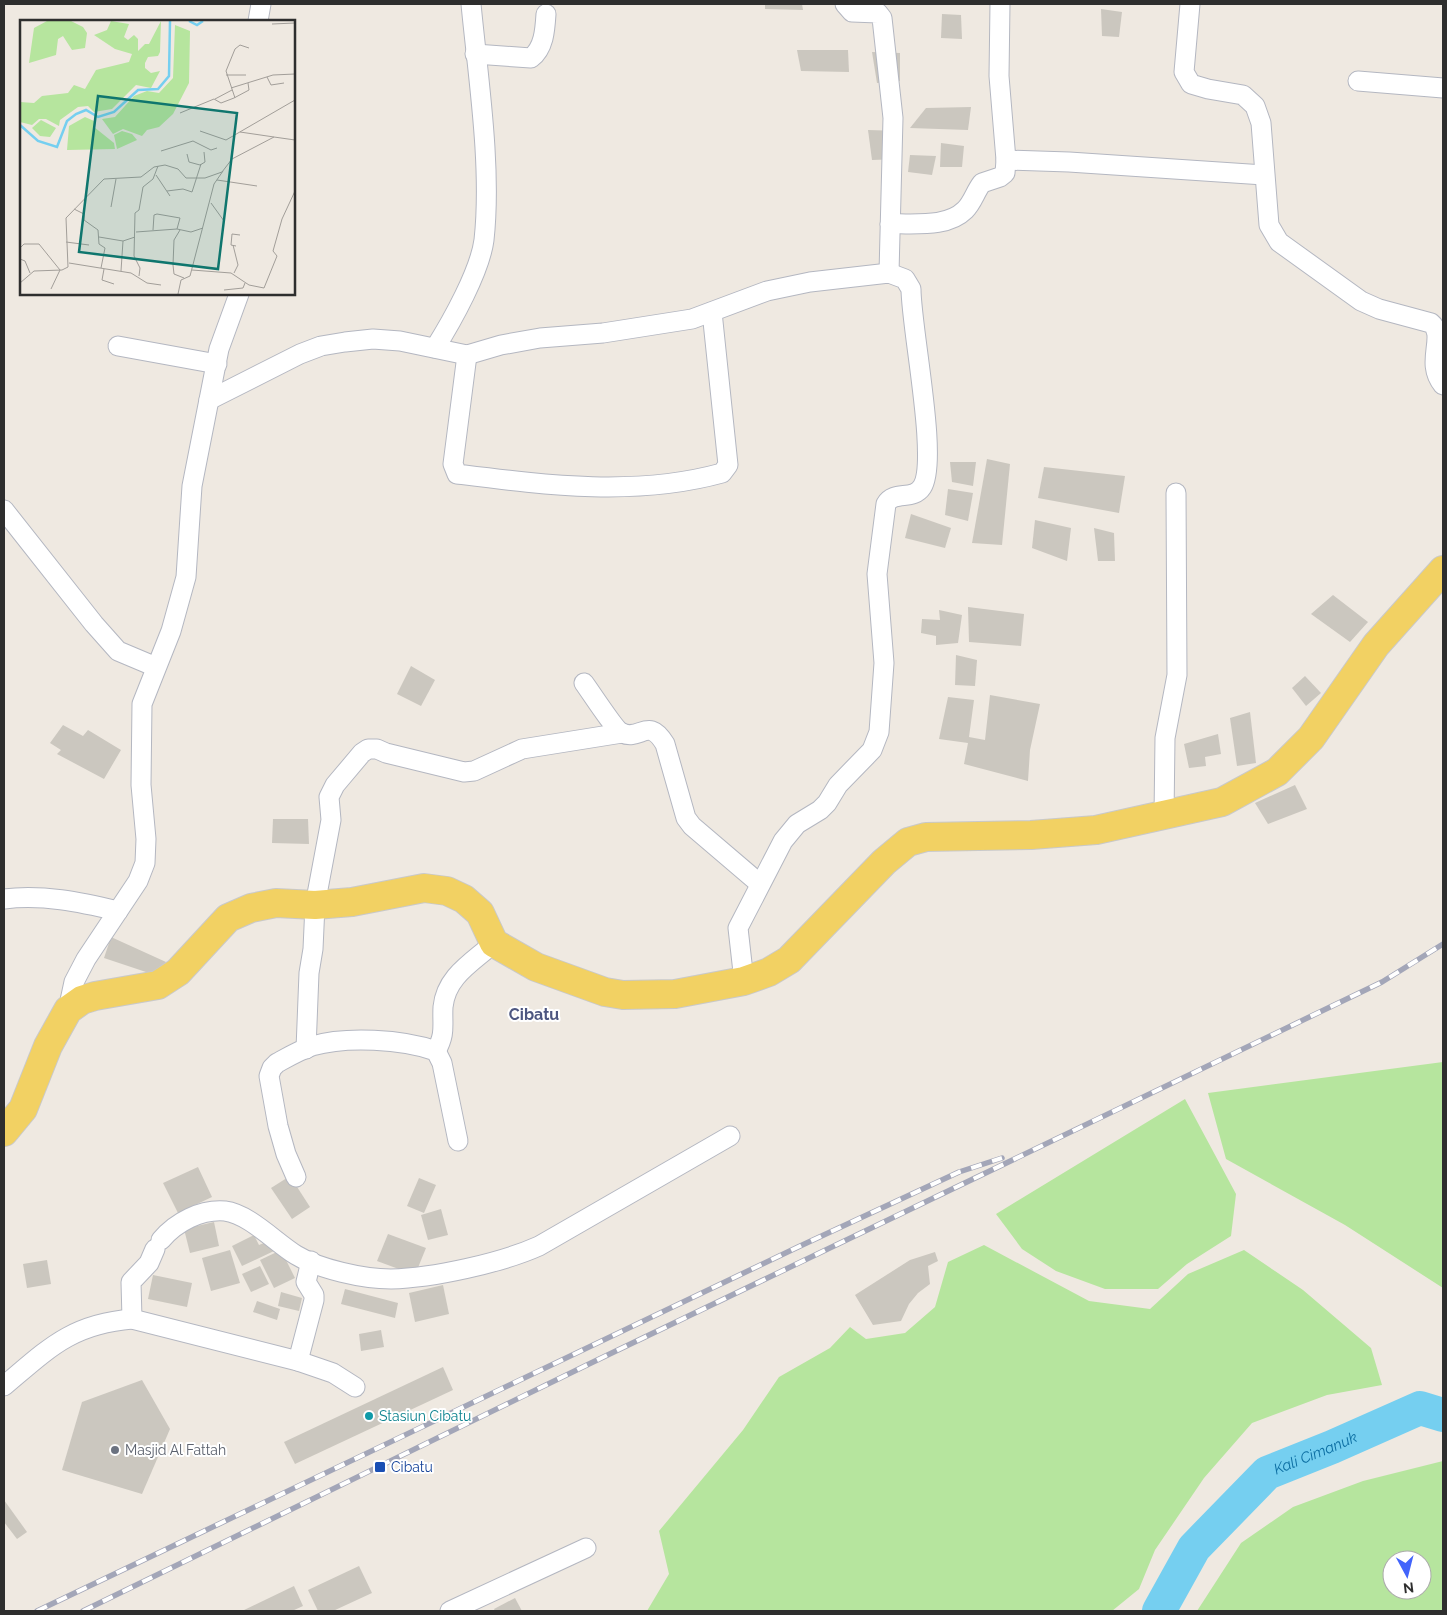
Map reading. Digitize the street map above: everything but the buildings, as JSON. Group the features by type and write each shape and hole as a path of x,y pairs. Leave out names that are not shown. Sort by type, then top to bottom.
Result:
{"main road":[{"path":"4,1132 24,1109 48,1046 68,1010 82,1000 95,996 158,985 178,972 228,918 251,908 276,903 315,905 352,902 424,888 447,891 464,899 480,913 494,943 536,967 605,992 623,995 675,994 744,980 769,972 789,960 884,862 908,842 926,837 1096,830 1164,817 1222,802 1252,788 1277,772 1311,738 1376,646 1443,570"}],"street":[{"path":"258,20 260,4"},
{"path":"435,348 455,316 484,242 485,170 471,4"},
{"path":"845,4 852,12 878,13 882,18 893,118 889,273"},
{"path":"890,224 947,221 958,216 972,202 982,183 1000,177 1005,173 1006,160 999,76 1000,4"},
{"path":"1190,4 1184,72 1191,84 1244,95 1255,106 1261,124 1269,225 1279,242 1361,301 1379,310 1431,323 1436,327 1439,339 1435,352 1434,370 1443,385"},
{"path":"476,54 522,59 531,58 538,53 544,35 546,14"},
{"path":"1358,80 1443,88"},
{"path":"1006,160 1069,162 1264,175"},
{"path":"209,400 278,364 321,346 373,339 435,348 467,355 511,343 540,338 603,333 692,319 767,291 810,282 889,273 905,279 911,289 928,440 927,469 923,486 917,492 907,496 889,498 886,504 880,536 876,574 884,662 879,732 872,750 838,785 827,803 790,831 760,884 738,928 744,980"},
{"path":"68,1010 74,982 86,959 138,881 145,863 146,839 141,785 142,704 171,631 186,577 192,486 219,349 239,295"},
{"path":"467,355 453,464 457,474 537,483 627,488 693,481 722,473 728,465 712,312"},
{"path":"118,346 217,364"},
{"path":"1164,817 1164,738 1177,675 1176,493"},
{"path":"4,510 94,624 118,650 156,667"},
{"path":"584,683 622,733"},
{"path":"306,1049 309,972 313,949 315,905 331,820 329,797 335,785 368,749 377,748 386,753 464,772 474,771 522,749 622,733 654,730 660,735 665,744 686,818 692,826 760,884"},
{"path":"4,899 44,898 68,900 118,911"},
{"path":"436,1051 443,1038 443,1008 445,994 450,983 458,972 494,943"},
{"path":"296,1177 278,1126 269,1076 272,1068 277,1063 306,1049 329,1043 376,1041 403,1043 436,1051 442,1062 458,1141"},
{"path":"132,1320 132,1282 149,1262 158,1244 170,1229 181,1222 213,1212 226,1211 243,1217 297,1256 325,1268 389,1279 413,1278 518,1255 539,1246 730,1136"},
{"path":"298,1361 314,1300 314,1295 306,1282 310,1262"},
{"path":"4,1386 55,1343 106,1322 132,1320 144,1321 298,1361 333,1373 355,1388"},
{"path":"450,1611 586,1548"}],"green space":[{"path":"1443,1062 1443,1288 1345,1225 1226,1159 1208,1093"},
{"path":"1185,1099 1236,1194 1231,1236 1187,1264 1158,1289 1105,1289 1056,1271 1022,1249 996,1214"},
{"path":"984,1245 1089,1301 1150,1309 1188,1274 1244,1250 1303,1290 1371,1348 1382,1385 1327,1395 1252,1423 1204,1478 1155,1550 1139,1589 1112,1611 647,1611 669,1574 659,1531 743,1430 779,1377 830,1348 850,1327 866,1339 905,1333 935,1307 948,1262"},
{"path":"1443,1461 1443,1611 1197,1611 1241,1543 1293,1507 1363,1481"}],"waterway":[{"name":"Kali Cimanuk","path":"1159,1611 1194,1548 1267,1473 1420,1408 1443,1415"}],"railway":[{"path":"83,1611 591,1363 1382,982 1443,944"},
{"path":"37,1611 798,1247 959,1172 1002,1158"}],"place":[{"name":"Stasiun Cibatu","path":"369,1416"},
{"name":"Masjid Al Fattah","path":"115,1450"},
{"name":"Cibatu","path":"380,1467"}],"district":[{"name":"Cibatu","path":"534,1014"}]}
